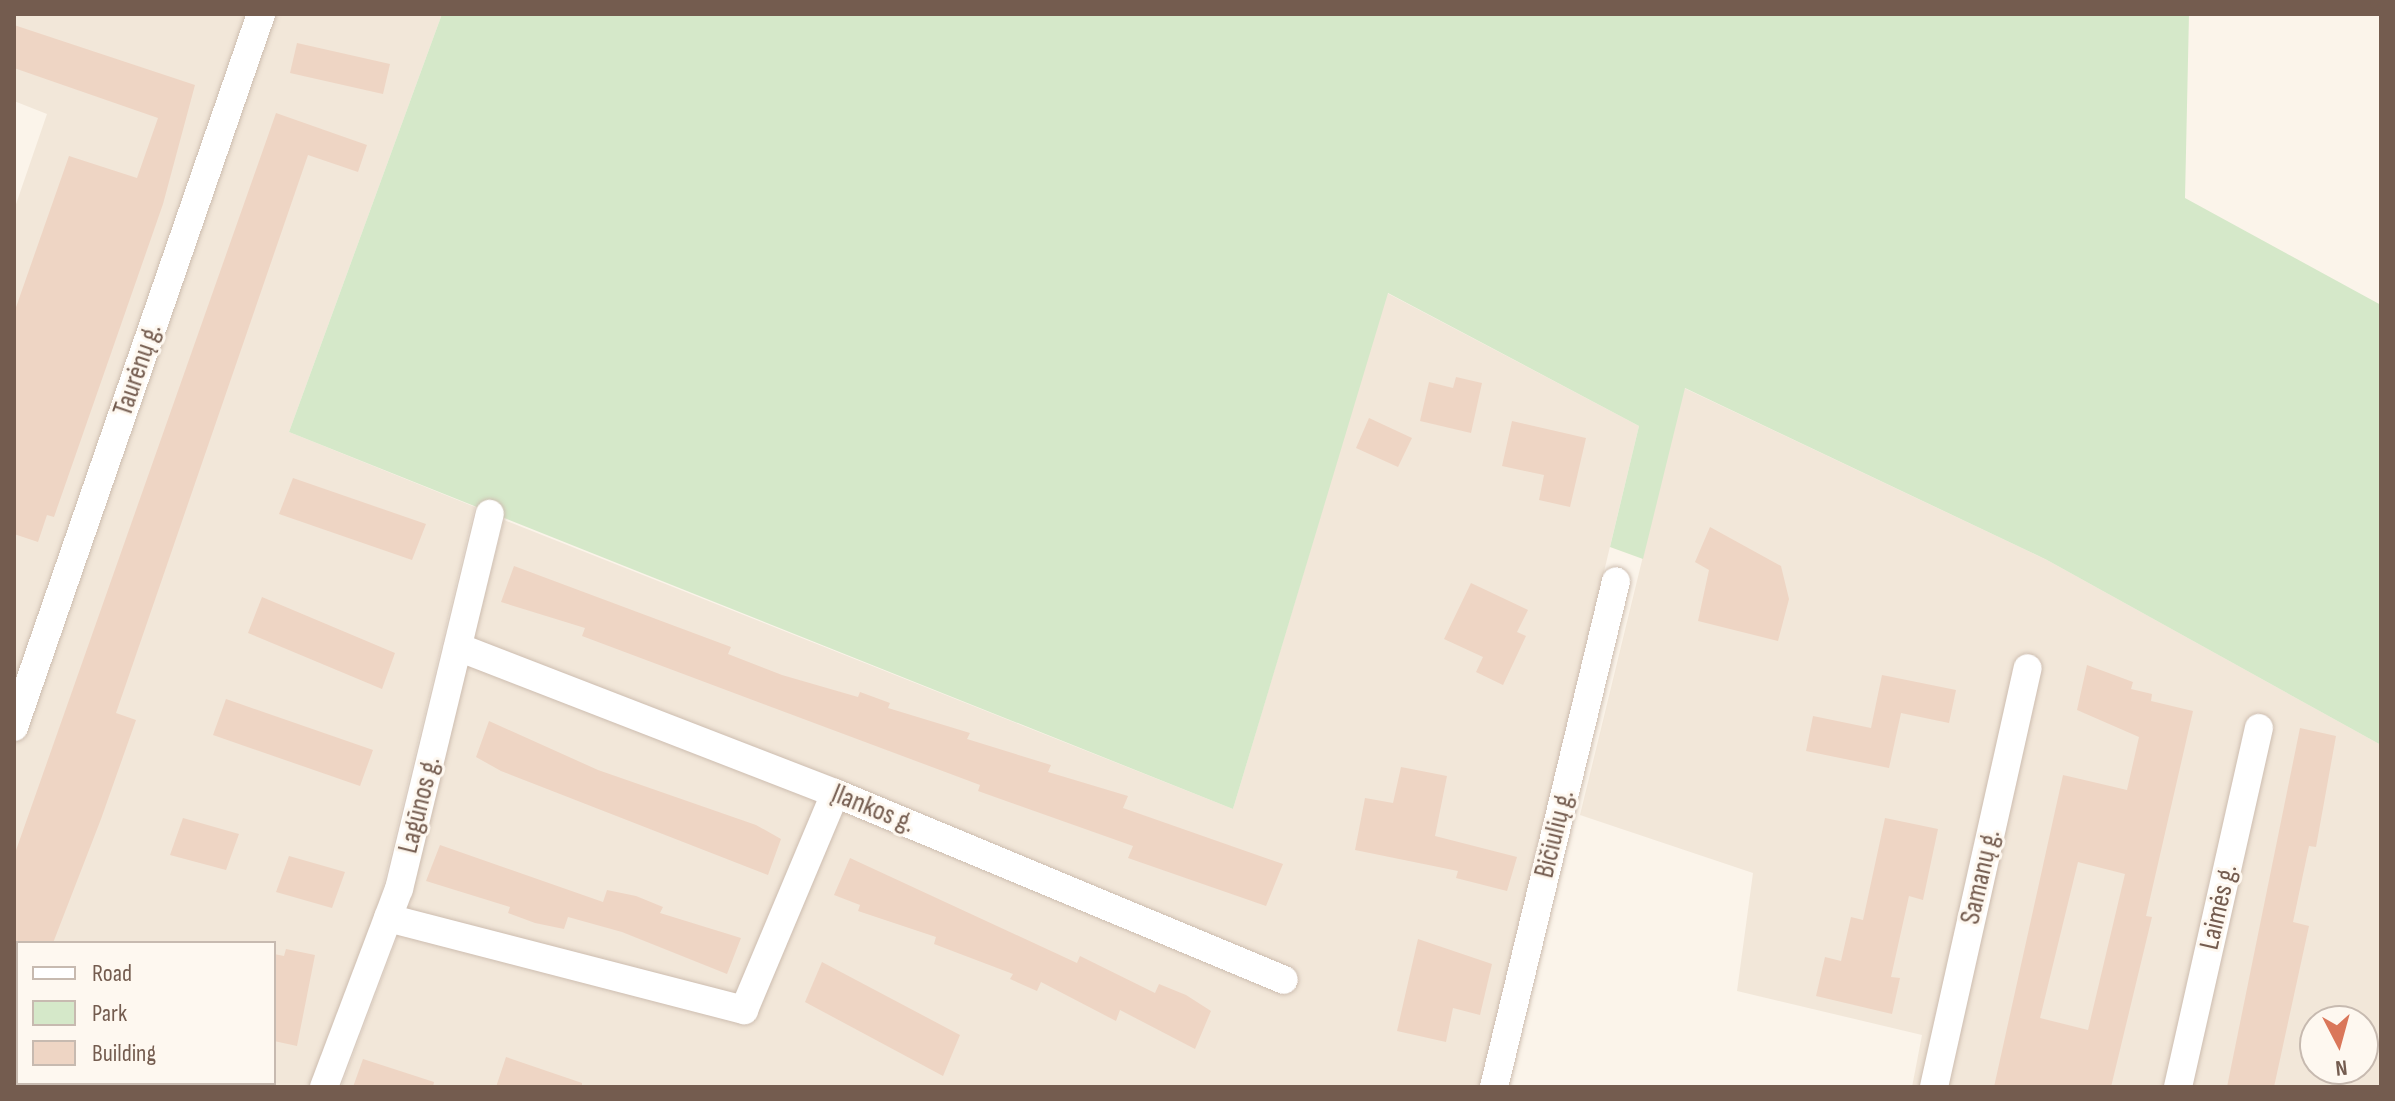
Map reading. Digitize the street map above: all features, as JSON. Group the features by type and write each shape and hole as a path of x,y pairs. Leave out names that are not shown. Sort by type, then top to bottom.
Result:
{"street":[{"name":"Taurėnų g.","path":"14,727 261,14"},
{"name":"Lagūnos g.","path":"324,1087 388,918 490,514"},
{"name":"Bičiulių g.","path":"1494,1087 1616,581"},
{"name":"Įlankos g.","path":"458,647 835,793 1284,980"},
{"name":"Samanų g.","path":"1934,1087 2028,668"},
{"name":"Laimės g.","path":"2178,1087 2259,728"},
{"path":"388,918 744,1010 835,793"}],"shaded area":[{"path":"14,14 442,14 289,432 475,507 374,924 311,1087 14,1087 14,210 47,114 14,101"},
{"path":"1387,293 1639,426 1480,1087 341,1087 398,935 504,520 1233,809"},
{"path":"1684,388 2047,560 2381,745 2381,1087 1912,1087 1922,1035 1737,991 1753,873 1580,815"}],"green space":[{"path":"442,14 2189,14 2185,198 2381,305 2381,745 2047,560 1685,388 1643,559 1610,547 1639,426 1388,293 1233,809 289,432"}],"building":[{"path":"14,25 195,85 163,204 54,517 47,515 38,542 14,534 14,313 69,156 137,178 158,118 14,68"},
{"path":"297,43 390,64 383,94 290,73"},
{"path":"276,113 367,145 358,172 308,155 116,713 136,720 54,941 14,943 14,856"},
{"path":"1456,377 1482,383 1471,433 1420,421 1429,382 1453,388"},
{"path":"1369,418 1412,438 1398,467 1356,448"},
{"path":"1512,421 1586,438 1570,507 1539,500 1544,475 1502,466"},
{"path":"293,478 426,524 412,560 279,514"},
{"path":"1710,527 1781,566 1789,599 1778,641 1698,621 1709,570 1695,562"},
{"path":"514,566 731,647 728,654 782,675 858,697 860,692 890,703 888,708 970,733 967,739 1051,765 1048,772 1128,796 1123,808 1283,864 1266,906 1128,858 1133,846 978,791 980,785 582,636 585,628 501,602"},
{"path":"1471,583 1528,610 1517,632 1526,636 1503,685 1476,672 1483,657 1444,639"},
{"path":"262,597 395,653 382,689 248,633"},
{"path":"2087,665 2133,682 2131,689 2152,694 2151,701 2193,711 2146,916 2152,917 2111,1087 1994,1087 2063,775 2127,790 2139,737 2077,710","holes":["2078,862 2125,874 2088,1030 2040,1018"]},
{"path":"1882,675 1956,690 1949,723 1901,713 1889,768 1806,751 1813,716 1871,728"},
{"path":"226,699 373,750 360,786 213,735"},
{"path":"489,721 598,770 756,825 781,839 768,875 501,771 476,757"},
{"path":"2300,728 2336,736 2316,847 2309,846 2293,922 2309,926 2274,1087 2227,1087"},
{"path":"1401,767 1447,776 1435,836 1517,857 1507,891 1456,878 1458,871 1355,850 1365,798 1393,803"},
{"path":"183,818 239,834 226,870 170,855"},
{"path":"1885,818 1938,829 1923,900 1909,896 1891,977 1900,978 1892,1014 1816,996 1825,957 1841,961 1851,917 1863,920"},
{"path":"440,845 603,902 607,890 636,896 663,907 660,913 741,938 727,974 622,932 568,917 564,929 535,923 508,913 510,907 426,881"},
{"path":"289,856 345,872 332,908 276,892"},
{"path":"850,858 1077,963 1080,956 1155,993 1159,984 1186,995 1211,1011 1195,1049 1120,1010 1116,1021 1041,982 1037,991 1010,979 1013,974 934,944 936,937 858,911 860,905 834,895"},
{"path":"1418,939 1492,964 1480,1015 1453,1008 1446,1042 1397,1031"},
{"path":"286,949 315,955 297,1046 276,1041 276,954 284,956"},
{"path":"822,962 960,1035 943,1076 805,1002"},
{"path":"506,1057 582,1083 582,1087 496,1087"},
{"path":"363,1059 434,1082 433,1087 353,1087"}]}
